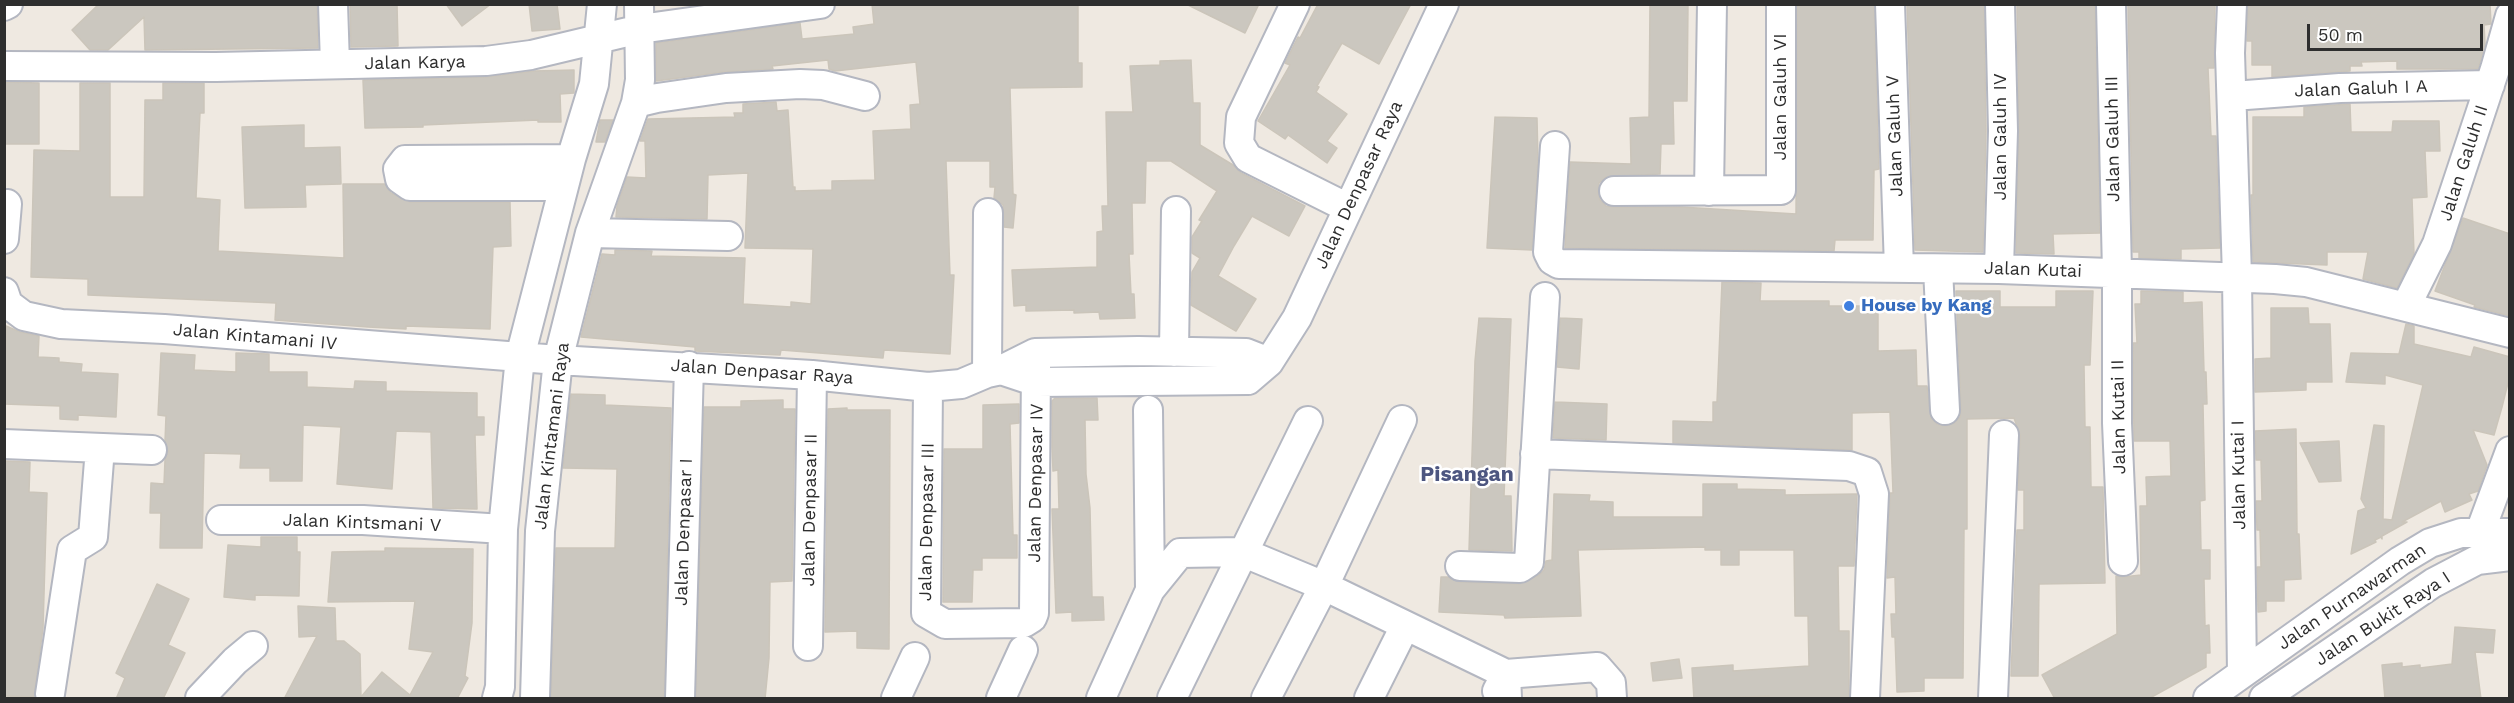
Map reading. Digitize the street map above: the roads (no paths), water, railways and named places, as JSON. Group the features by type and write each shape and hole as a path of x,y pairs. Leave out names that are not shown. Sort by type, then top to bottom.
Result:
{"street":[{"path":"333,4 335,64"},
{"name":"Jalan Kintamani Raya","path":"497,699 500,687 504,529 520,357 571,159 594,84 602,4"},
{"name":"Jalan Karya","path":"4,66 216,67 486,61 531,56 600,37 640,17 820,4"},
{"path":"1295,4 1241,117 1239,143 1248,158 1348,208"},
{"name":"Jalan Denpasar Raya","path":"994,372 1037,382 1248,380 1269,362 1297,318 1444,4"},
{"path":"1614,191 1709,191 1712,4"},
{"name":"Jalan Galuh VI","path":"1709,191 1781,190 1782,4"},
{"name":"Jalan Galuh V","path":"1890,4 1899,268"},
{"name":"Jalan Galuh IV","path":"1999,269 2003,131 2000,4"},
{"name":"Jalan Galuh III","path":"2111,4 2117,273"},
{"path":"2232,4 2230,53 2237,277"},
{"name":"Jalan Galuh II","path":"2406,306 2438,244 2510,16"},
{"name":"Jalan Kintamani Raya","path":"535,699 540,531 558,360 590,233 636,103 640,80 640,17"},
{"path":"636,103 726,88 800,84 823,85 865,96"},
{"name":"Jalan Galuh I A","path":"2233,96 2340,88 2490,85"},
{"name":"Jalan Kutai","path":"1555,146 1548,252 1552,260 1560,264 1999,269 2237,277 2306,282 2510,333"},
{"path":"564,186 410,186 400,179 398,169 405,160 571,159"},
{"path":"4,239 7,204"},
{"path":"1174,352 1176,212"},
{"path":"988,213 994,372"},
{"path":"590,233 728,236"},
{"path":"1938,268 1945,410"},
{"name":"Jalan Kutai II","path":"2117,273 2117,423 2123,561"},
{"name":"Jalan Kutai I","path":"2237,277 2242,673"},
{"name":"Jalan Kintamani IV","path":"4,292 8,304 24,316 61,324 164,329 520,357"},
{"path":"1460,566 1520,568 1529,562 1545,297"},
{"name":"Jalan Denpasar Raya","path":"520,357 812,375 928,387 961,384 1035,354 1246,353 1269,362"},
{"name":"Jalan Denpasar IV","path":"1034,613 1037,382 1035,354"},
{"name":"Jalan Denpasar I","path":"680,699 689,366"},
{"name":"Jalan Denpasar II","path":"808,646 812,375"},
{"name":"Jalan Denpasar III","path":"928,387 926,613 945,624 1023,623 1032,618 1034,613"},
{"path":"1148,410 1150,590"},
{"path":"1266,699 1324,586 1402,420"},
{"path":"1172,699 1242,552 1308,422"},
{"path":"1993,699 2004,435"},
{"path":"4,444 152,450"},
{"path":"50,694 72,550 93,537 100,448"},
{"path":"2493,533 2510,451"},
{"path":"1535,454 1849,466 1867,472 1874,494 1865,699"},
{"name":"Jalan Kintsmani V","path":"221,520 363,520 504,529"},
{"path":"1149,522 1180,553 1242,552 1324,586 1405,626 1502,690 1597,667 1611,683 1612,699"},
{"name":"Jalan Purnawarman","path":"2208,699 2400,561 2430,543 2461,533 2493,533"},
{"path":"1101,699 1150,590 1180,553"},
{"name":"Jalan Bukit Raya I","path":"2264,699 2433,583 2477,560 2510,556"},
{"path":"1369,699 1405,626"},
{"path":"200,699 235,661 253,646"},
{"path":"1000,699 1023,650"},
{"path":"896,699 915,657"}],"place":[{"name":"House by Kang","path":"1849,306"}],"district":[{"name":"Pisangan","path":"1467,475"}]}
